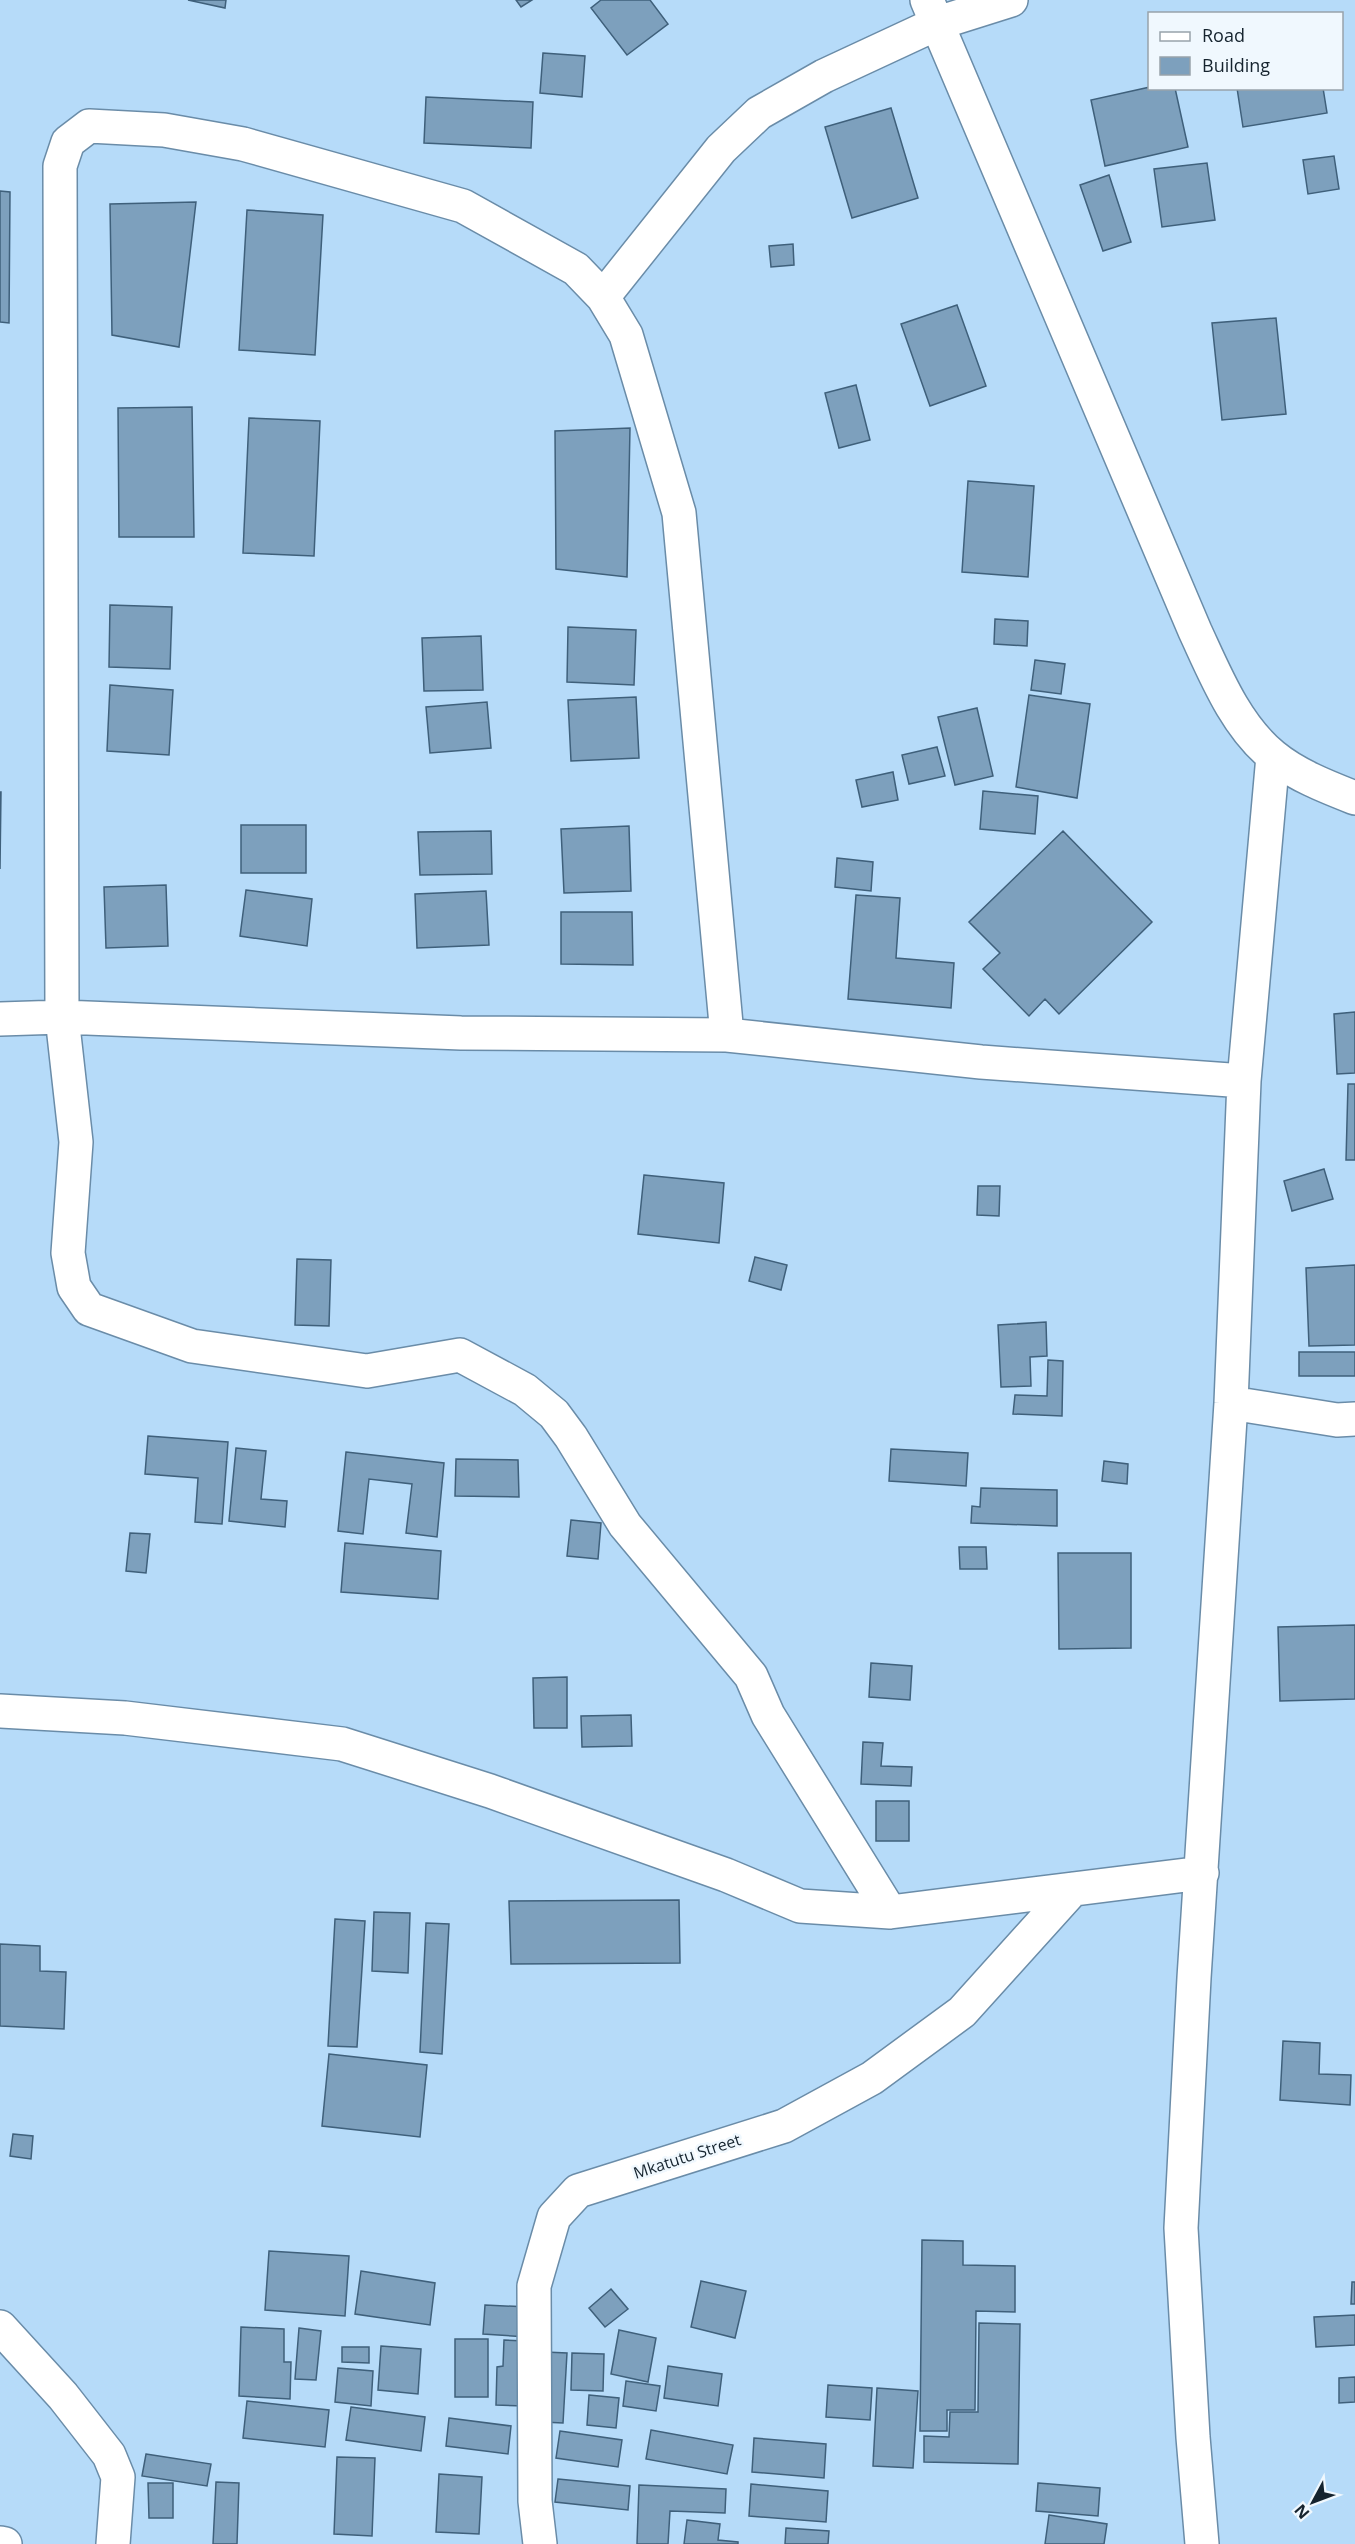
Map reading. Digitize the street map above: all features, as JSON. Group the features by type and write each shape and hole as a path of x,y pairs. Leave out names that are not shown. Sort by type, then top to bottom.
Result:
{"street":[{"path":"603,297 721,149 759,113 933,12 1011,0"},
{"path":"933,12 1195,631 1227,698 1254,737 1273,756 1320,784 1355,798"},
{"path":"727,1035 679,513 626,335 603,297 576,270 463,206 243,144 164,130 89,126 68,142 60,166 62,1017 76,1142 68,1253 74,1287 89,1309 192,1346 367,1371 460,1355 525,1390 554,1414 571,1437 625,1525 751,1676 768,1715 890,1912"},
{"path":"1202,2544 1193,2437 1181,2228 1194,1978 1232,1403 1244,1081 1273,756"},
{"path":"0,1019 62,1017 461,1033 727,1035 981,1062 1244,1081"},
{"path":"1232,1403 1337,1420 1355,1419"},
{"path":"0,1711 125,1718 342,1744 513,1798 726,1875 800,1906 890,1912 1202,1873"},
{"name":"Mkatutu Street","path":"540,2544 535,2501 534,2286 554,2217 578,2191 784,2126 872,2079 962,2012 1073,1889"},
{"path":"0,2327 63,2396 109,2455 118,2477 113,2544"},
{"path":"0,2543 4,2544"}],"building":[{"path":"188,0 226,0 225,8"},
{"path":"516,0 532,0 521,7"},
{"path":"601,0 650,0 668,24 627,55 591,8"},
{"path":"543,53 585,56 582,97 540,93"},
{"path":"1148,87 1148,90 1175,90 1188,147 1105,166 1091,100"},
{"path":"1237,90 1323,90 1327,113 1243,127"},
{"path":"426,97 533,102 531,148 424,143"},
{"path":"891,108 918,198 852,218 825,127"},
{"path":"1334,156 1339,189 1308,194 1303,160"},
{"path":"1207,163 1215,220 1162,227 1154,169"},
{"path":"1109,175 1131,242 1103,251 1080,185"},
{"path":"0,191 10,192 9,323 0,322"},
{"path":"196,202 179,347 112,335 110,204"},
{"path":"247,210 323,215 315,355 239,350"},
{"path":"793,244 794,265 771,267 769,246"},
{"path":"957,305 986,386 930,406 901,324"},
{"path":"1276,318 1286,414 1222,420 1212,323"},
{"path":"856,385 870,440 839,448 825,393"},
{"path":"192,407 194,537 119,537 118,408"},
{"path":"249,418 320,421 314,556 243,553"},
{"path":"630,428 627,577 556,569 555,431"},
{"path":"968,481 1034,486 1028,577 962,572"},
{"path":"110,605 172,607 170,669 109,667"},
{"path":"995,619 1028,621 1027,646 994,644"},
{"path":"568,627 636,630 634,685 567,682"},
{"path":"481,636 483,690 424,691 422,638"},
{"path":"1035,660 1065,664 1061,694 1031,690"},
{"path":"110,685 173,690 169,755 107,751"},
{"path":"1029,695 1090,704 1077,798 1016,787"},
{"path":"636,697 639,758 571,761 568,700"},
{"path":"487,702 491,748 430,753 426,707"},
{"path":"977,708 993,776 955,785 938,717"},
{"path":"937,747 945,776 909,784 902,755"},
{"path":"893,772 898,800 862,807 856,780"},
{"path":"983,791 1038,796 1035,834 980,829"},
{"path":"0,792 1,792 0,869"},
{"path":"241,825 306,825 306,873 241,873"},
{"path":"629,826 631,891 564,893 561,829"},
{"path":"491,831 492,874 420,875 418,832"},
{"path":"1063,831 1152,922 1059,1014 1045,999 1029,1016 983,969 1000,953 969,922"},
{"path":"837,858 873,862 871,891 835,887"},
{"path":"166,885 168,946 106,948 104,887"},
{"path":"246,890 312,899 307,946 240,936"},
{"path":"486,891 489,945 417,948 415,894"},
{"path":"856,895 900,898 896,958 954,963 951,1008 848,999"},
{"path":"561,912 632,912 633,965 561,964"},
{"path":"1355,1012 1355,1073 1337,1074 1334,1014"},
{"path":"1348,1084 1355,1084 1355,1160 1346,1160"},
{"path":"1324,1169 1333,1199 1292,1211 1284,1181"},
{"path":"644,1175 724,1183 719,1243 638,1234"},
{"path":"978,1186 1000,1186 999,1216 977,1215"},
{"path":"755,1257 787,1265 781,1290 749,1281"},
{"path":"297,1259 331,1260 329,1326 295,1325"},
{"path":"1355,1265 1355,1345 1309,1346 1306,1268"},
{"path":"1046,1322 1047,1356 1030,1357 1031,1386 1001,1387 998,1325"},
{"path":"1299,1352 1355,1352 1355,1376 1299,1376"},
{"path":"1048,1360 1063,1361 1062,1416 1013,1414 1015,1395 1047,1396"},
{"path":"148,1436 228,1442 222,1524 195,1522 198,1478 145,1474"},
{"path":"236,1448 266,1451 261,1499 287,1501 285,1527 229,1521"},
{"path":"891,1449 968,1453 966,1486 889,1481"},
{"path":"346,1452 444,1463 437,1537 406,1533 412,1484 369,1479 363,1534 338,1531"},
{"path":"456,1459 518,1460 519,1497 455,1496"},
{"path":"1104,1461 1128,1464 1127,1484 1102,1481"},
{"path":"981,1488 1057,1490 1057,1526 971,1523 972,1506 980,1507"},
{"path":"571,1520 601,1523 598,1559 567,1556"},
{"path":"130,1533 150,1534 146,1573 126,1571"},
{"path":"345,1543 441,1551 438,1599 341,1592"},
{"path":"959,1547 986,1547 987,1569 960,1569"},
{"path":"1058,1553 1131,1553 1131,1648 1059,1649"},
{"path":"1355,1625 1355,1699 1280,1701 1278,1627"},
{"path":"871,1663 912,1666 910,1700 869,1697"},
{"path":"567,1677 567,1728 534,1728 533,1678"},
{"path":"631,1715 632,1746 582,1747 581,1716"},
{"path":"863,1742 883,1743 881,1766 912,1767 911,1786 861,1784"},
{"path":"876,1801 909,1801 909,1841 876,1841"},
{"path":"679,1900 680,1963 511,1964 509,1901"},
{"path":"374,1912 410,1913 408,1973 372,1971"},
{"path":"335,1919 365,1921 357,2047 328,2046"},
{"path":"426,1923 449,1924 442,2054 420,2052"},
{"path":"0,1944 40,1946 40,1971 66,1972 64,2029 0,2026"},
{"path":"1283,2041 1320,2043 1319,2074 1351,2075 1350,2105 1280,2100"},
{"path":"329,2054 427,2065 420,2137 322,2126"},
{"path":"13,2134 33,2136 31,2159 10,2156"},
{"path":"922,2240 963,2241 963,2265 1015,2266 1015,2312 976,2311 975,2410 947,2410 947,2431 920,2431"},
{"path":"269,2251 349,2256 345,2316 265,2310"},
{"path":"361,2271 435,2283 430,2325 355,2314"},
{"path":"701,2281 746,2291 735,2338 691,2327"},
{"path":"1352,2282 1355,2282 1355,2304 1351,2304"},
{"path":"611,2289 628,2309 605,2327 589,2308"},
{"path":"485,2305 529,2307 527,2337 483,2334"},
{"path":"1355,2315 1355,2345 1316,2347 1314,2317"},
{"path":"979,2323 1020,2324 1018,2464 924,2462 924,2436 949,2437 950,2412 978,2412"},
{"path":"241,2327 284,2329 284,2362 291,2362 290,2399 239,2396"},
{"path":"299,2328 321,2331 316,2380 295,2379"},
{"path":"619,2330 656,2338 648,2382 611,2374"},
{"path":"455,2339 488,2339 488,2397 455,2397"},
{"path":"504,2340 525,2341 524,2406 496,2405 497,2367 503,2366"},
{"path":"381,2346 421,2349 418,2394 378,2390"},
{"path":"342,2347 369,2347 369,2363 342,2362"},
{"path":"545,2352 567,2353 563,2423 542,2422"},
{"path":"572,2353 604,2354 603,2391 571,2390"},
{"path":"668,2366 722,2374 718,2406 664,2398"},
{"path":"338,2368 373,2371 371,2406 335,2402"},
{"path":"1355,2377 1355,2402 1339,2403 1339,2378"},
{"path":"626,2381 660,2386 656,2411 623,2406"},
{"path":"828,2385 872,2388 870,2420 826,2417"},
{"path":"877,2388 918,2391 913,2468 873,2466"},
{"path":"589,2395 619,2398 616,2428 587,2425"},
{"path":"247,2401 329,2410 325,2447 243,2438"},
{"path":"351,2407 425,2417 421,2451 346,2440"},
{"path":"449,2418 511,2426 508,2454 446,2446"},
{"path":"651,2430 733,2445 727,2474 646,2459"},
{"path":"560,2431 622,2440 618,2467 556,2458"},
{"path":"754,2438 826,2444 824,2478 752,2472"},
{"path":"146,2454 211,2464 207,2486 142,2476"},
{"path":"337,2457 375,2458 372,2536 334,2534"},
{"path":"439,2474 482,2477 479,2534 436,2532"},
{"path":"558,2479 630,2486 628,2510 555,2502"},
{"path":"216,2482 239,2483 237,2544 213,2544"},
{"path":"148,2483 173,2483 173,2518 149,2518"},
{"path":"1038,2483 1100,2488 1098,2516 1036,2511"},
{"path":"751,2484 828,2491 826,2522 749,2516"},
{"path":"639,2485 726,2489 725,2513 670,2511 668,2544 637,2544"},
{"path":"1049,2515 1107,2524 1104,2544 1045,2544"},
{"path":"687,2520 720,2524 718,2540 738,2542 738,2544 684,2544"},
{"path":"786,2528 829,2531 828,2544 785,2544"}]}
